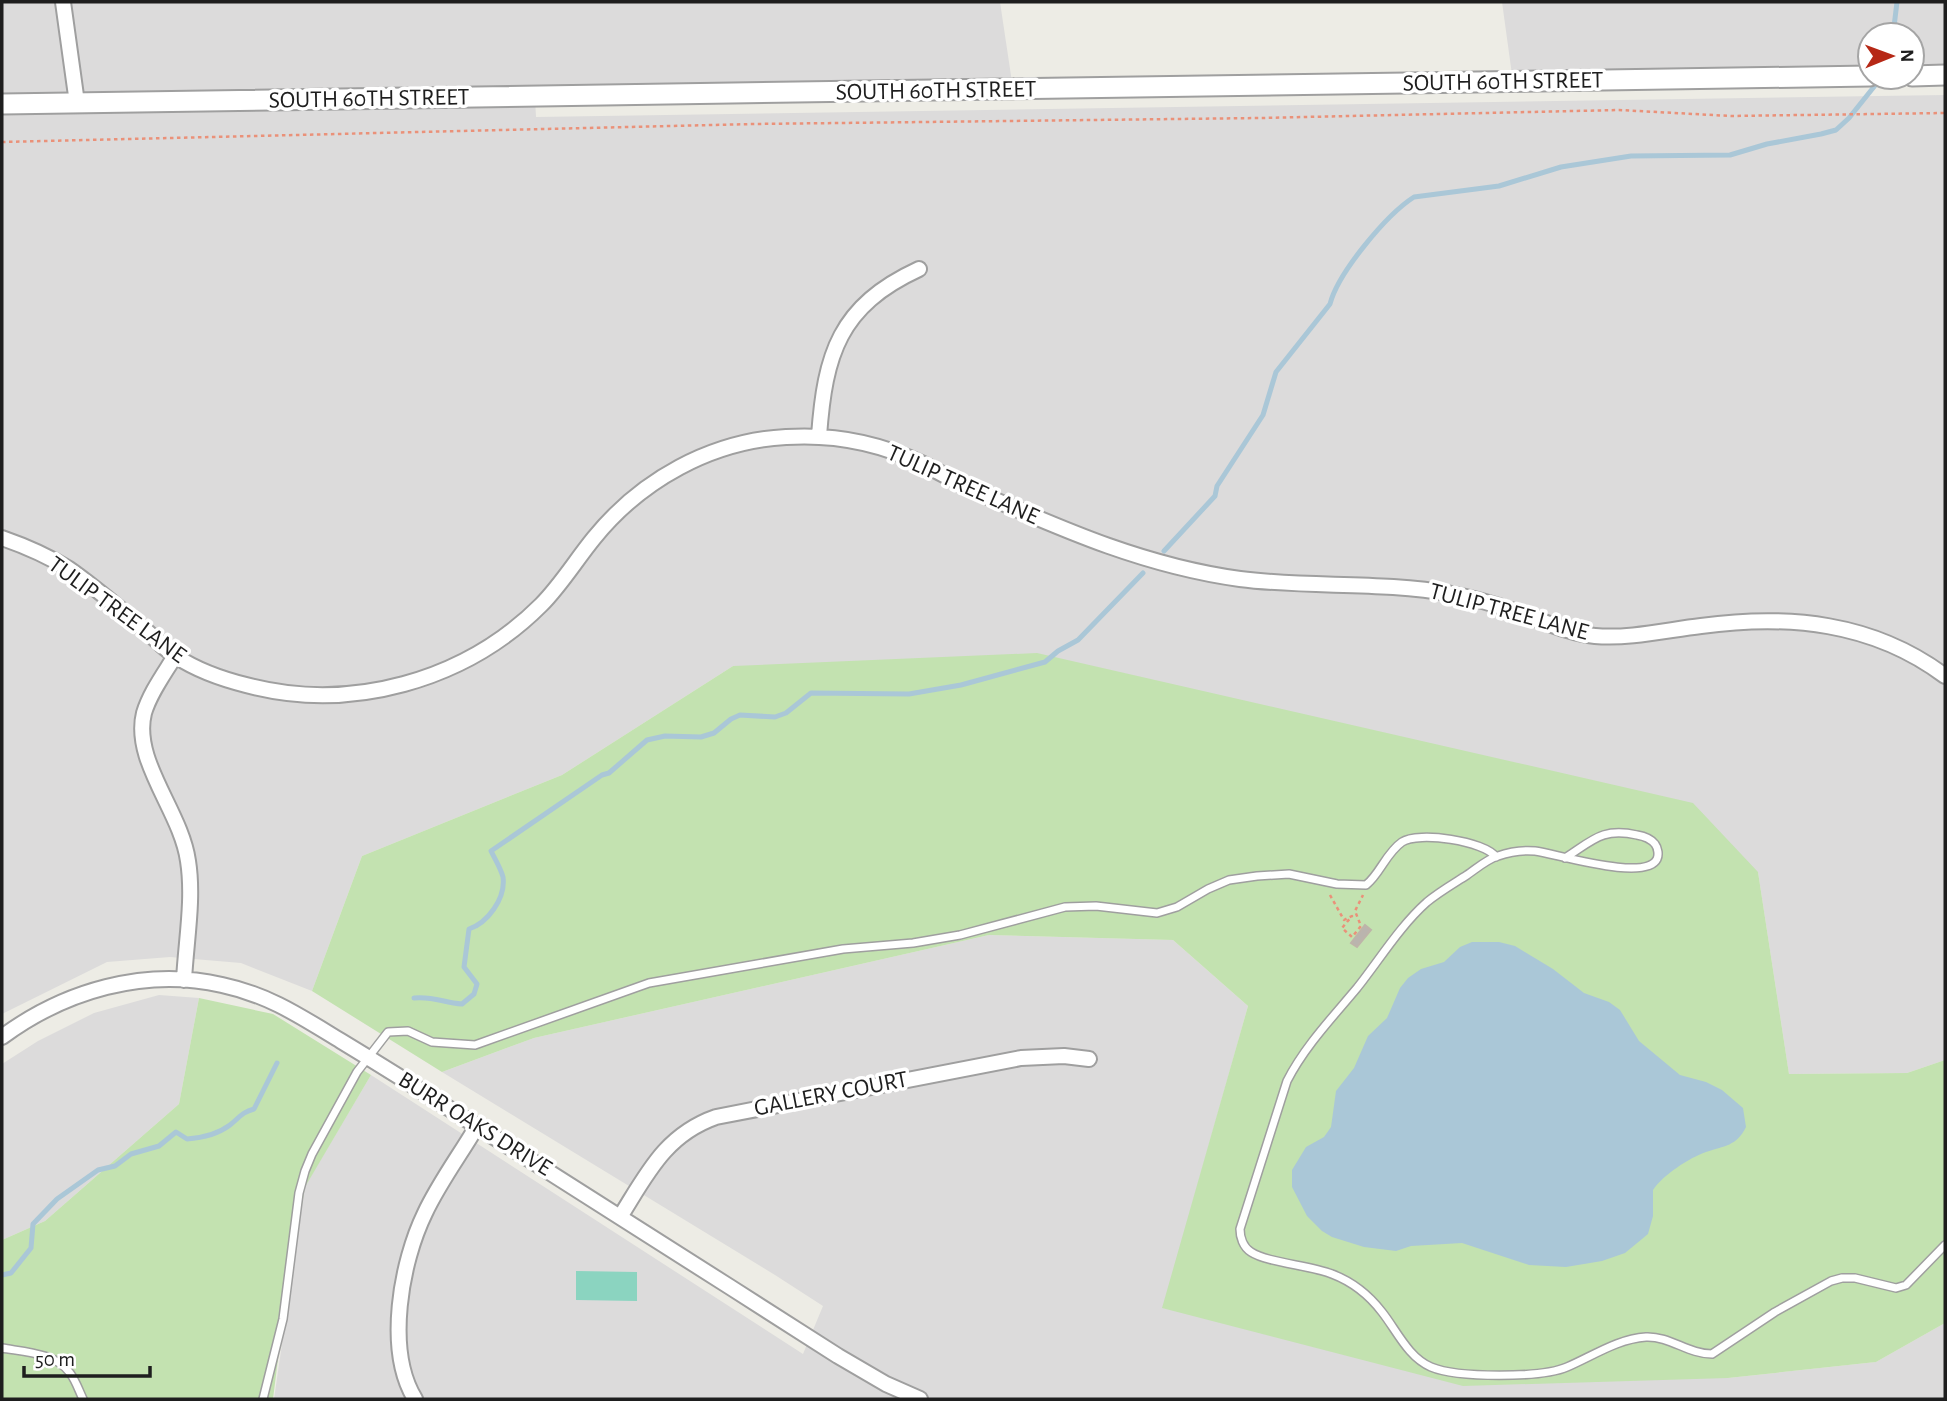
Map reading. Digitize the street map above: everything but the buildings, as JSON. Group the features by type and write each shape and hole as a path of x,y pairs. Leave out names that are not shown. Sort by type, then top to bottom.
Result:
{"street":[{"path":"64,2 77,103"},
{"path":"1926,76 1945,75"},
{"name":"SOUTH 60TH STREET","path":"2,104 1856,76"},
{"path":"819,436 825,378 832,354 844,331 858,311 876,293 919,268"},
{"name":"TULIP TREE LANE","path":"2,538 30,548 69,569 175,656 211,674 284,692 321,695 356,693 391,688 424,678 488,648 516,628 542,604 612,517 636,495 690,461 720,449 752,441 784,436 819,436 853,440 886,449 918,461 969,489 1100,545 1195,572 1246,580 1414,588 1459,595 1595,636 1623,636 1761,619 1799,621 1836,627 1871,637 1903,651 1945,676"},
{"path":"175,656 152,693 144,713 142,729 143,746 150,768 176,818 189,863 190,890 184,980"},
{"name":"BURR OAKS DRIVE","path":"2,1037 46,1009 82,994 114,985 149,980 219,984 282,1004 838,1356 920,1399"},
{"name":"GALLERY COURT","path":"620,1217 665,1148 682,1133 716,1117 1021,1058 1064,1056 1088,1059"},
{"path":"415,1399 405,1379 399,1345 408,1257 425,1212 477,1126"}],"lane":[{"path":"1565,858 1591,839 1613,832 1649,839 1656,845 1658,855 1649,868 1636,869 1565,858 1535,851 1496,856 1439,893 1408,921 1297,1063 1281,1099 1240,1229 1242,1241 1251,1252 1319,1269 1359,1288 1381,1310 1411,1352 1421,1362 1434,1368 1460,1373 1526,1374 1565,1368 1612,1345 1647,1337 1668,1340 1699,1354 1712,1354 1763,1320 1831,1281 1856,1278 1896,1288 1906,1285 1945,1245"},
{"path":"263,1399 283,1319 299,1194 305,1171 362,1063 387,1032 408,1031 432,1042 475,1045 649,983 843,949 913,943 960,935 1065,907 1096,906 1157,913 1177,907 1229,880 1257,876 1289,874 1358,886 1366,885 1395,848 1414,837 1476,845 1492,850 1496,856"},
{"path":"2,1348 53,1359 71,1374 83,1399"}],"path":[{"path":"2,142 754,124 1260,118 1619,110 1731,116 1945,113"},
{"path":"1325,881 1330,896 1345,920 1352,916 1342,928 1352,937 1361,926 1355,911 1366,885"}],"shaded area":[{"path":"2,2 1000,2 1013,89 535,98 536,117 1945,95 1945,1060 1907,1073 1789,1074 1758,872 733,666 562,775 362,856 312,991 241,963 170,957 107,962 2,1014"},
{"path":"1502,2 1945,2 1945,75 1926,76 1926,21 1856,21 1856,76 1513,82"},
{"path":"989,935 1173,940 1248,1006 1163,1308 1728,1378 1876,1362 1945,1323 1945,1399 274,1399 305,1186 371,1075 803,1354 823,1306 442,1072 534,1038"},
{"path":"159,995 199,998 179,1104 45,1221 2,1240 2,1064 38,1041 94,1013"}],"green space":[{"path":"1037,653 1693,803 1758,872 1789,1074 1907,1073 1945,1060 1945,1323 1876,1362 1728,1378 1463,1386 1162,1308 1248,1006 1173,940 989,935 534,1038 442,1072 312,991 362,856 562,775 733,666"},
{"path":"199,998 273,1014 371,1075 305,1187 273,1399 2,1399 2,1240 45,1221 179,1104"},
{"path":"576,1271 637,1272 637,1301 576,1300"}],"water":[{"path":"1472,942 1499,942 1515,946 1553,969 1584,993 1609,1002 1620,1010 1639,1041 1680,1075 1706,1082 1722,1090 1743,1108 1746,1127 1738,1138 1692,1158 1657,1184 1653,1190 1653,1216 1648,1234 1625,1253 1602,1261 1566,1267 1529,1265 1462,1243 1411,1246 1396,1251 1364,1247 1322,1231 1307,1216 1292,1187 1292,1170 1306,1147 1324,1137 1331,1127 1336,1091 1354,1068 1368,1036 1387,1018 1400,988 1421,969 1444,962 1460,947"}],"waterway":[{"path":"1895,21 1897,2"},
{"path":"1164,551 1215,496 1217,486 1263,415 1276,372 1330,304 1353,261 1390,217 1414,197 1499,186 1561,167 1631,156 1730,155 1767,144 1821,134 1836,130 1871,91"},
{"path":"414,998 462,1004 474,994 477,984 464,967 469,929 494,909 503,885 502,874 491,851 602,775 609,773 647,740 665,736 701,737 714,733 740,715 775,717 786,713 811,693 909,694 961,685 1045,662 1078,640 1143,573"},
{"path":"2,1275 11,1273 31,1248 33,1224 57,1199 98,1170 115,1166 131,1154 159,1146 176,1132 187,1139 209,1135 225,1128 254,1109 277,1063"}]}
